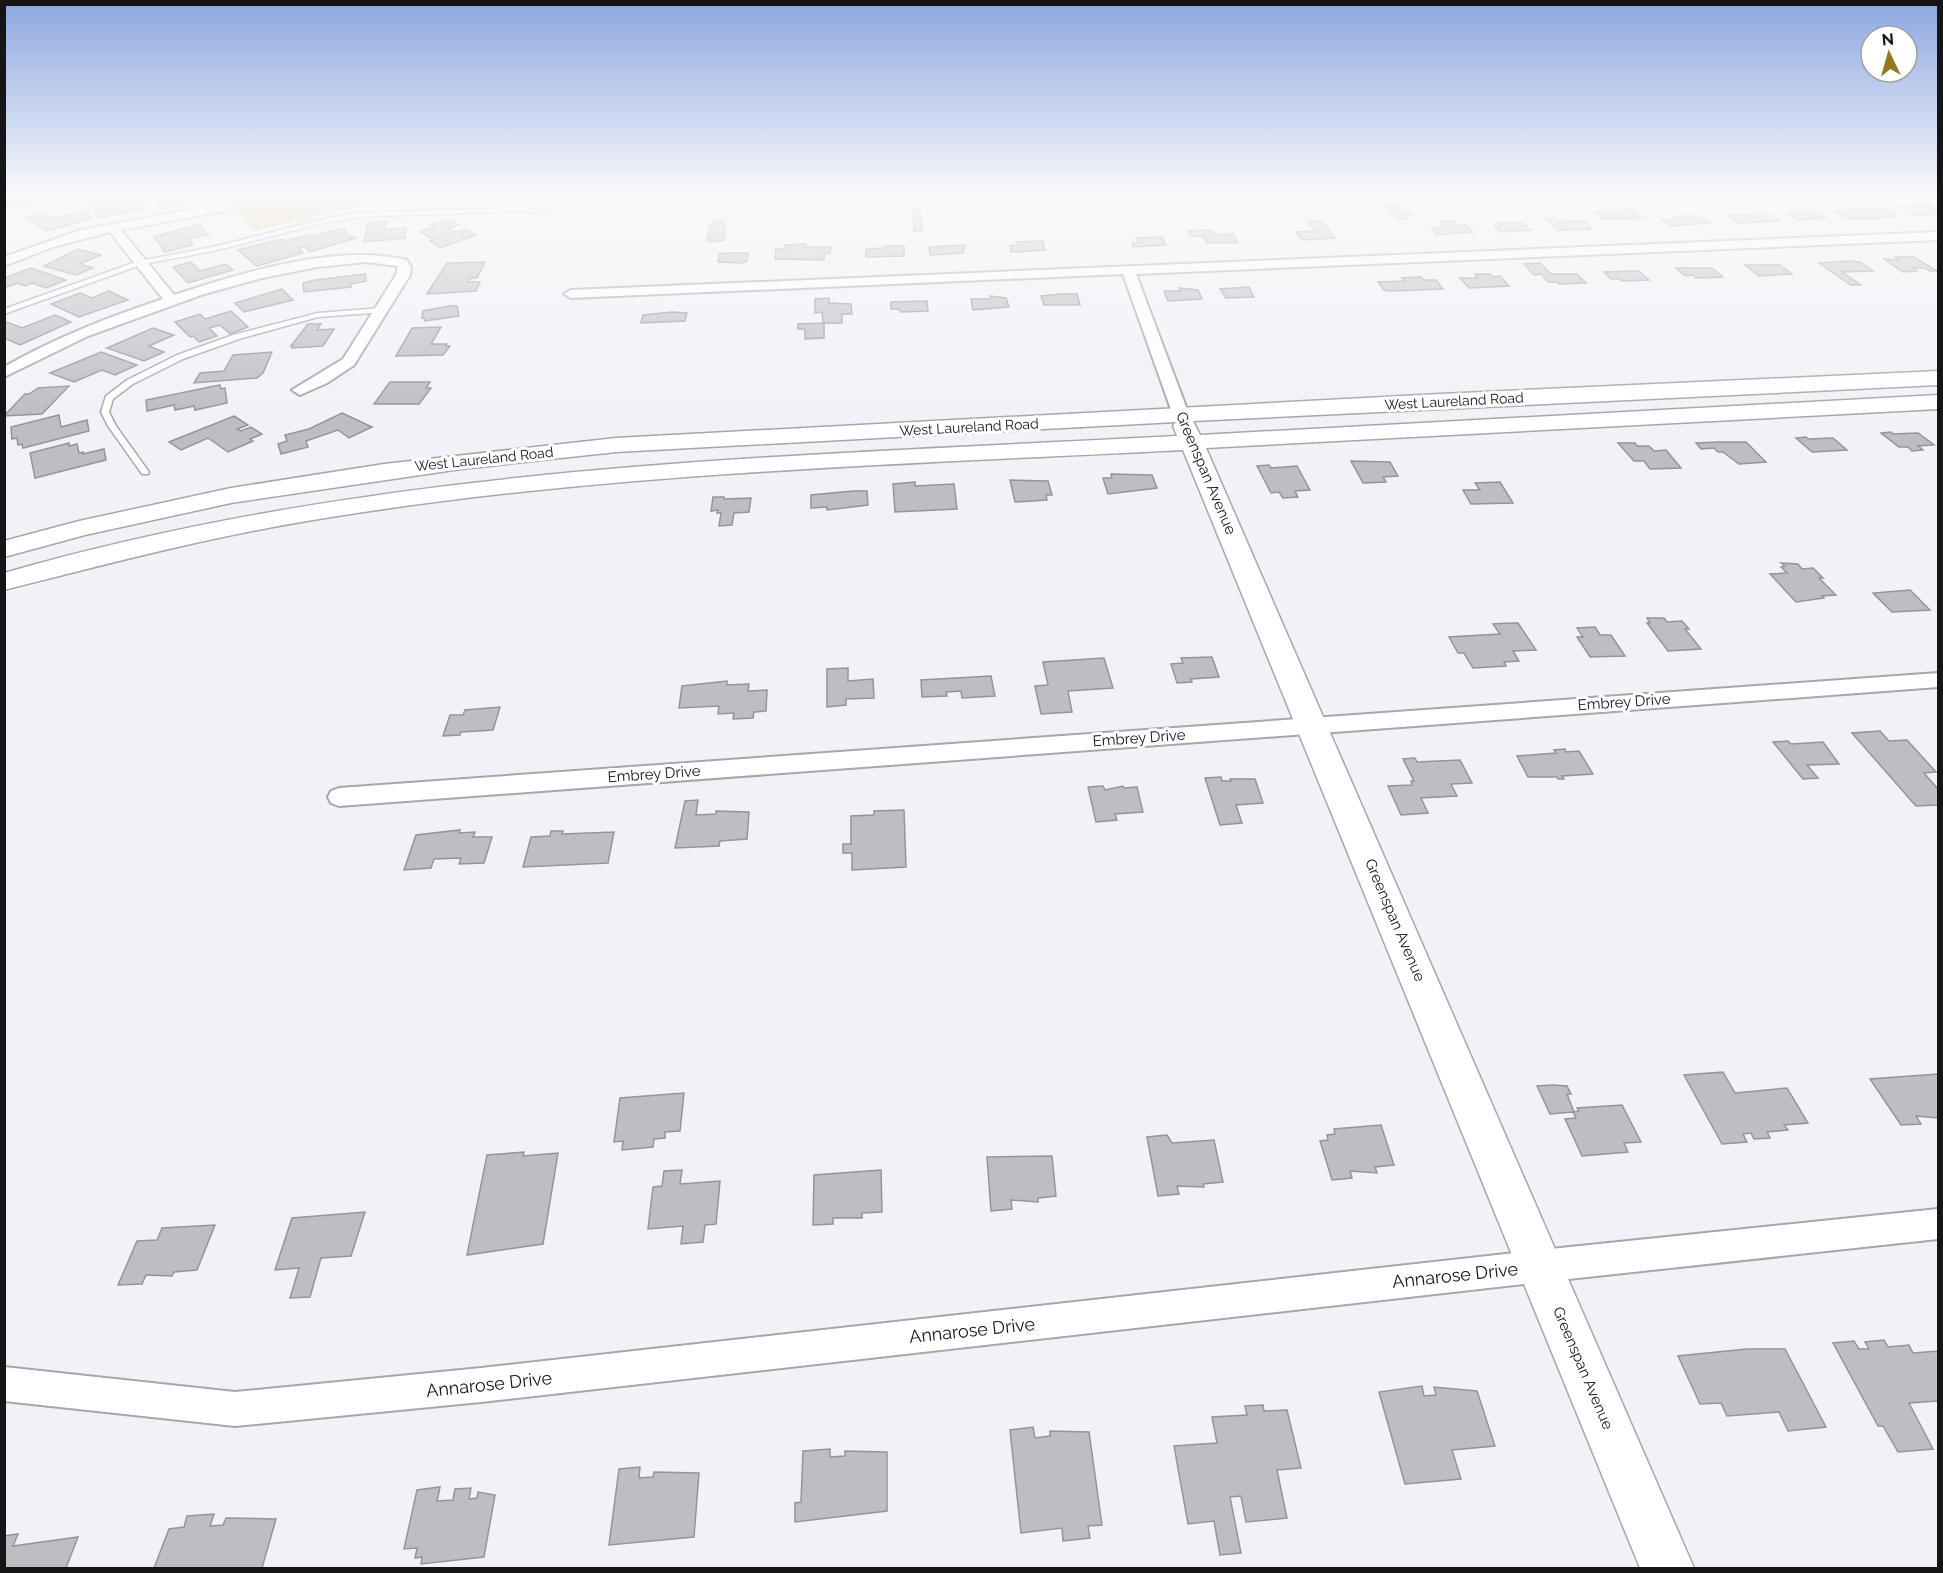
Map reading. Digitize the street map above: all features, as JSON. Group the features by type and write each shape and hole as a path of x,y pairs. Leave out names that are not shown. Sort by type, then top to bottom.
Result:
{"main road":[{"name":"West Laureland Road","path":"10,580 168,538 260,520 473,490 672,470 1187,430 1938,378"},
{"name":"West Laureland Road","path":"6,548 175,506 320,480 482,459 675,441 1187,430 1938,402"},
{"name":"Greenspan Avenue","path":"1187,430 1667,1569"},
{"path":"672,470 675,441"},
{"path":"6,548 10,580"}],"street":[{"path":"146,268 171,300"},
{"path":"4,373 55,344 171,300 295,268"},
{"path":"300,390 322,380 349,362 405,268"},
{"path":"571,294 1166,268"},
{"name":"Greenspan Avenue","path":"1128,270 1187,430"},
{"name":"Embrey Drive","path":"339,797 1938,680"},
{"name":"Annarose Drive","path":"4,1384 235,1409 481,1385 1541,1266 1938,1224"}],"lane":[{"path":"4,312 123,268"},
{"path":"145,472 112,426 105,412 109,398 130,382 180,357 236,336 318,315 381,310"}],"building":[{"path":"32,268 66,280 46,288 32,283 25,286 18,283 4,288 4,278"},
{"path":"53,268 92,268 76,275"},
{"path":"174,268 197,268 200,271 210,268 233,270 188,283"},
{"path":"444,268 482,268 477,278 470,278 468,282 480,282 476,291 427,294"},
{"path":"1528,268 1545,268 1551,274 1577,274 1586,283 1559,284 1548,282 1541,274 1534,275"},
{"path":"1676,268 1712,268 1723,277 1696,278 1693,275 1685,276"},
{"path":"1749,268 1785,268 1792,274 1759,276"},
{"path":"1827,268 1869,268 1873,271 1842,272 1861,285 1851,285"},
{"path":"1898,268 1914,268 1917,271 1903,272"},
{"path":"1639,271 1649,280 1622,281 1611,279 1604,272"},
{"path":"365,274 366,281 351,284 351,287 304,292 303,283"},
{"path":"1475,274 1500,276 1509,286 1469,288 1460,278 1478,278"},
{"path":"1421,277 1423,280 1436,280 1443,289 1391,291 1384,290 1378,282 1405,281 1402,278"},
{"path":"1249,287 1254,297 1226,298 1220,289"},
{"path":"1179,288 1198,290 1202,299 1168,301 1164,291 1181,291"},
{"path":"282,289 293,300 244,312 235,303"},
{"path":"109,291 128,300 79,317 51,304 80,293 92,298"},
{"path":"1077,294 1080,305 1044,305 1041,296"},
{"path":"990,296 1006,298 1009,307 973,310 971,299 990,299"},
{"path":"829,298 829,303 851,304 852,314 842,314 842,323 825,323 822,312 815,313 815,299"},
{"path":"927,301 928,311 901,312 899,309 891,309 891,302"},
{"path":"457,306 459,316 425,321 422,318 423,311"},
{"path":"231,311 248,327 230,334 220,325 209,328 217,336 199,342 193,336 190,337 175,322 200,314 205,319"},
{"path":"687,313 685,321 641,323 643,315"},
{"path":"55,315 71,322 20,345 4,338 4,321 22,328"},
{"path":"824,323 824,338 805,339 805,329 798,329 798,324"},
{"path":"308,324 321,324 317,330 334,329 323,346 292,348 291,346"},
{"path":"441,327 431,344 450,346 443,355 396,356 412,328"},
{"path":"153,328 174,335 149,346 164,352 144,361 107,348"},
{"path":"101,352 137,365 115,375 102,370 74,382 50,373"},
{"path":"272,352 263,373 257,378 194,383 200,373 224,371 233,355"},
{"path":"390,382 430,382 426,388 431,388 419,404 374,404"},
{"path":"220,385 221,389 225,388 227,403 195,410 194,406 175,410 174,405 147,411 146,400"},
{"path":"69,386 42,414 4,416 25,394 38,388"},
{"path":"342,413 372,427 349,438 338,430 306,441 308,447 281,454 278,444 287,441 285,435 309,429"},
{"path":"59,415 61,427 87,420 89,431 23,448 22,444 18,445 17,438 12,439 11,427"},
{"path":"234,416 248,425 237,429 241,431 251,427 262,434 250,439 253,441 228,452 208,438 181,450 169,442"},
{"path":"1891,432 1893,434 1918,433 1934,445 1918,446 1923,450 1912,451 1908,447 1899,447 1881,433"},
{"path":"1806,437 1808,439 1833,438 1847,450 1812,452 1796,438"},
{"path":"1746,442 1766,462 1739,464 1723,452 1718,452 1714,448 1701,449 1696,443"},
{"path":"69,443 69,446 77,444 79,453 83,452 83,454 104,449 106,460 35,478 30,453"},
{"path":"1618,443 1649,446 1654,451 1666,450 1681,468 1650,469 1644,461 1634,461"},
{"path":"1351,461 1390,462 1398,476 1383,477 1386,482 1363,483"},
{"path":"1269,465 1271,468 1297,466 1310,490 1295,491 1298,497 1283,498 1279,492 1271,493 1257,466"},
{"path":"1111,474 1152,475 1157,488 1108,494 1103,478 1112,478"},
{"path":"1010,480 1048,481 1052,495 1046,495 1047,500 1015,502"},
{"path":"915,482 915,486 954,484 957,509 895,512 893,484"},
{"path":"1500,482 1513,503 1471,504 1463,490 1480,490 1475,483"},
{"path":"867,491 868,505 827,510 827,507 811,508 811,495"},
{"path":"713,497 751,498 749,512 734,513 732,525 719,526 721,513 717,513 718,510 711,511"},
{"path":"1781,563 1798,564 1802,569 1813,568 1823,578 1819,578 1836,595 1796,602 1770,574 1787,573 1781,567 1785,566"},
{"path":"1910,590 1930,610 1892,612 1873,593"},
{"path":"1647,618 1664,618 1667,622 1682,621 1689,629 1685,629 1701,649 1668,651 1647,623 1650,623"},
{"path":"1518,623 1536,650 1513,651 1519,661 1504,662 1506,666 1473,668 1464,653 1458,653 1449,637 1500,634 1493,624"},
{"path":"1595,627 1600,635 1611,635 1625,656 1590,657 1577,637 1583,637 1577,628"},
{"path":"1212,657 1219,677 1191,679 1192,682 1177,683 1171,664 1183,663 1181,658"},
{"path":"1104,658 1113,688 1068,691 1072,712 1041,714 1035,686 1048,685 1043,662"},
{"path":"848,668 848,681 873,679 874,698 846,699 846,705 827,707 827,669"},
{"path":"991,676 995,696 962,698 961,691 946,692 947,696 922,697 921,680"},
{"path":"727,681 727,685 749,684 748,691 767,690 766,711 754,712 753,718 733,719 734,713 718,714 719,706 679,708 682,686"},
{"path":"500,707 493,730 461,732 460,735 443,736 450,715 463,715 465,710"},
{"path":"1880,731 1889,741 1907,740 1936,772 1924,773 1938,789 1938,805 1916,806 1852,733"},
{"path":"1788,741 1791,744 1823,742 1839,764 1807,765 1818,778 1803,779 1773,742"},
{"path":"1565,749 1566,752 1579,751 1593,774 1562,776 1564,779 1528,777 1517,756 1556,753 1554,750"},
{"path":"1415,758 1417,762 1460,760 1472,783 1451,784 1457,796 1421,798 1428,813 1401,815 1388,786 1412,785 1411,781 1414,781 1403,759"},
{"path":"1221,777 1222,781 1255,779 1263,803 1236,805 1242,823 1220,825 1205,778"},
{"path":"1103,786 1105,790 1123,786 1124,788 1137,787 1143,812 1115,814 1117,820 1096,822 1088,787"},
{"path":"698,800 696,815 716,814 716,811 749,812 747,839 720,841 719,846 675,848 685,801"},
{"path":"904,810 906,867 852,870 852,853 843,853 843,844 851,844 851,816 874,815 874,811"},
{"path":"460,830 459,833 475,832 473,837 492,837 484,863 459,864 461,858 434,859 431,868 404,870 416,835"},
{"path":"551,831 563,831 562,834 614,832 608,863 523,867 531,837 550,836"},
{"path":"1723,1072 1735,1093 1787,1088 1808,1123 1784,1125 1788,1130 1767,1132 1770,1138 1754,1139 1751,1133 1743,1134 1747,1142 1722,1144 1684,1075"},
{"path":"1938,1074 1938,1118 1916,1116 1921,1124 1901,1125 1870,1079"},
{"path":"1537,1086 1567,1086 1571,1094 1567,1094 1574,1112 1579,1111 1577,1108 1622,1105 1641,1142 1624,1143 1628,1152 1582,1156 1565,1119 1576,1118 1573,1112 1550,1114"},
{"path":"684,1093 680,1131 665,1132 665,1138 654,1139 653,1147 622,1150 623,1141 614,1142 620,1098"},
{"path":"1381,1125 1394,1165 1375,1167 1377,1173 1350,1171 1352,1178 1332,1180 1320,1141 1328,1140 1327,1135 1335,1134 1334,1129"},
{"path":"1167,1135 1172,1143 1214,1140 1223,1182 1203,1184 1204,1187 1177,1186 1179,1194 1158,1196 1147,1137"},
{"path":"524,1152 523,1156 558,1153 543,1244 467,1255 487,1155"},
{"path":"1052,1156 1056,1196 1038,1198 1038,1202 1011,1200 1012,1209 991,1211 987,1157"},
{"path":"682,1170 680,1184 720,1181 716,1224 705,1225 703,1242 681,1244 683,1226 648,1229 653,1187 662,1186 664,1171"},
{"path":"881,1170 882,1212 862,1213 862,1218 833,1218 833,1224 813,1225 814,1175"},
{"path":"365,1212 351,1256 321,1258 310,1297 290,1298 299,1268 275,1270 292,1218"},
{"path":"215,1225 197,1270 174,1272 172,1276 146,1275 142,1284 118,1285 137,1241 157,1240 162,1228"},
{"path":"1884,1340 1888,1347 1909,1345 1913,1353 1938,1351 1938,1401 1909,1403 1933,1449 1898,1452 1883,1426 1878,1426 1833,1343 1854,1341 1859,1349 1869,1349 1865,1342"},
{"path":"1747,1349 1785,1349 1826,1427 1788,1431 1779,1412 1727,1416 1721,1403 1700,1404 1678,1356"},
{"path":"1422,1386 1424,1396 1436,1395 1434,1387 1477,1391 1495,1446 1452,1450 1461,1479 1405,1484 1379,1392"},
{"path":"1263,1405 1264,1411 1287,1410 1301,1468 1277,1470 1287,1518 1246,1522 1241,1496 1230,1497 1241,1553 1220,1555 1214,1521 1188,1524 1174,1446 1217,1443 1212,1417 1247,1415 1245,1406"},
{"path":"1033,1427 1035,1438 1050,1436 1050,1431 1089,1432 1102,1525 1088,1526 1090,1538 1063,1541 1062,1528 1021,1533 1010,1430"},
{"path":"830,1449 830,1457 845,1456 845,1451 887,1452 887,1511 795,1522 795,1503 801,1502 803,1451"},
{"path":"640,1467 639,1478 653,1477 654,1472 699,1473 694,1537 609,1545 619,1469"},
{"path":"440,1487 437,1501 453,1500 455,1489 471,1488 469,1499 477,1498 478,1492 495,1495 484,1557 421,1564 422,1557 415,1558 417,1548 404,1549 417,1490"},
{"path":"214,1514 210,1526 223,1525 226,1518 276,1519 262,1568 154,1568 169,1529 184,1527 187,1516"},
{"path":"18,1534 13,1546 78,1537 66,1568 4,1568 4,1536"}]}
